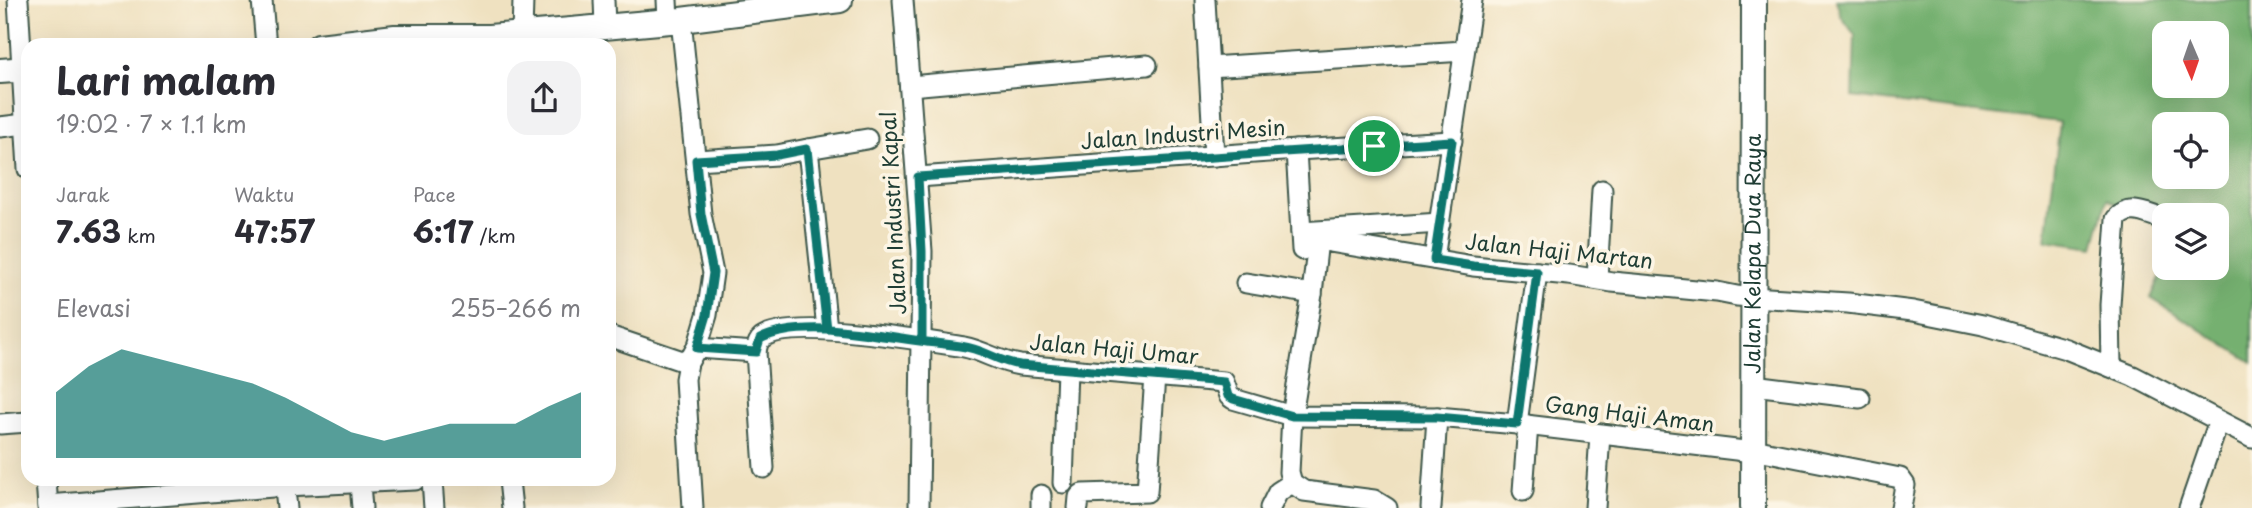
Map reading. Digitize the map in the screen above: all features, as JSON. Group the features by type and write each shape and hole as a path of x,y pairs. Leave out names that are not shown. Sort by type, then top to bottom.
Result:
{"main road":[{"path":"503,38 522,34 572,38 605,26 672,13 840,0"},
{"name":"Jalan Kelapa Dua Raya","path":"1753,508 1754,0"},
{"path":"387,38 418,38"}],"street":[{"path":"18,0 17,70 21,97"},
{"path":"262,0 265,38"},
{"path":"522,34 523,0"},
{"path":"604,0 605,26"},
{"name":"Jalan Industri Kapal","path":"903,0 922,251 919,508"},
{"path":"1205,0 1214,156"},
{"path":"1434,260 1472,0"},
{"path":"672,13 696,160 701,214 713,273 707,315 685,379 692,508"},
{"path":"1209,67 1464,51"},
{"path":"910,86 1147,65"},
{"path":"0,127 21,124"},
{"path":"696,160 777,155 867,139"},
{"name":"Jalan Industri Mesin","path":"918,177 1452,141"},
{"path":"807,149 827,329"},
{"path":"1296,150 1312,294 1292,416 1289,472 1292,483 1304,491 1374,500 1387,508"},
{"path":"1597,279 1602,190"},
{"path":"2110,367 2110,305 2116,219 2122,212 2133,209 2152,215"},
{"path":"1307,241 1440,223"},
{"name":"Jalan Haji Martan","path":"1307,241 1473,266 1612,282 1848,303 1971,323 2040,341 2133,376 2252,438"},
{"path":"1523,491 1522,425 1537,272"},
{"path":"1246,283 1312,294"},
{"name":"Jalan Haji Umar","path":"756,352 760,339 769,335 827,329 974,349 1001,362 1224,382 1228,396 1233,399 1292,416"},
{"path":"616,338 692,355 756,352 764,468"},
{"path":"1063,483 1067,369"},
{"path":"1078,508 1082,494 1132,501 1144,494 1148,488 1155,376"},
{"path":"1753,385 1860,398"},
{"name":"Gang Haji Aman","path":"1292,416 1437,417 1753,451 1900,478 1905,485 1901,508"},
{"path":"1431,508 1437,417"},
{"path":"2189,508 2220,421"},
{"path":"0,424 21,422"},
{"path":"1595,508 1600,435"},
{"path":"1270,508 1278,492 1292,483"},
{"path":"46,486 48,507 255,486"},
{"path":"285,486 287,508"},
{"path":"360,486 362,508"},
{"path":"432,486 434,508"},
{"path":"510,486 512,508"}],"green space":[{"path":"1836,0 2252,0 2252,362 2151,298 2159,280 2229,280 2229,203 2152,203 2152,223 2107,199 2094,247 2046,240 2060,122 1853,97 1855,35 1841,16"}],"route":[{"path":"1374,146 918,177 922,251 922,341 827,329 769,335 760,339 756,352 697,348 707,315 713,273 701,214 696,160 777,155 807,149 827,329 964,347 983,352 1001,362 1020,365 1224,382 1230,398 1292,416 1437,417 1517,424 1537,272 1434,260 1452,141 1374,146"}]}
